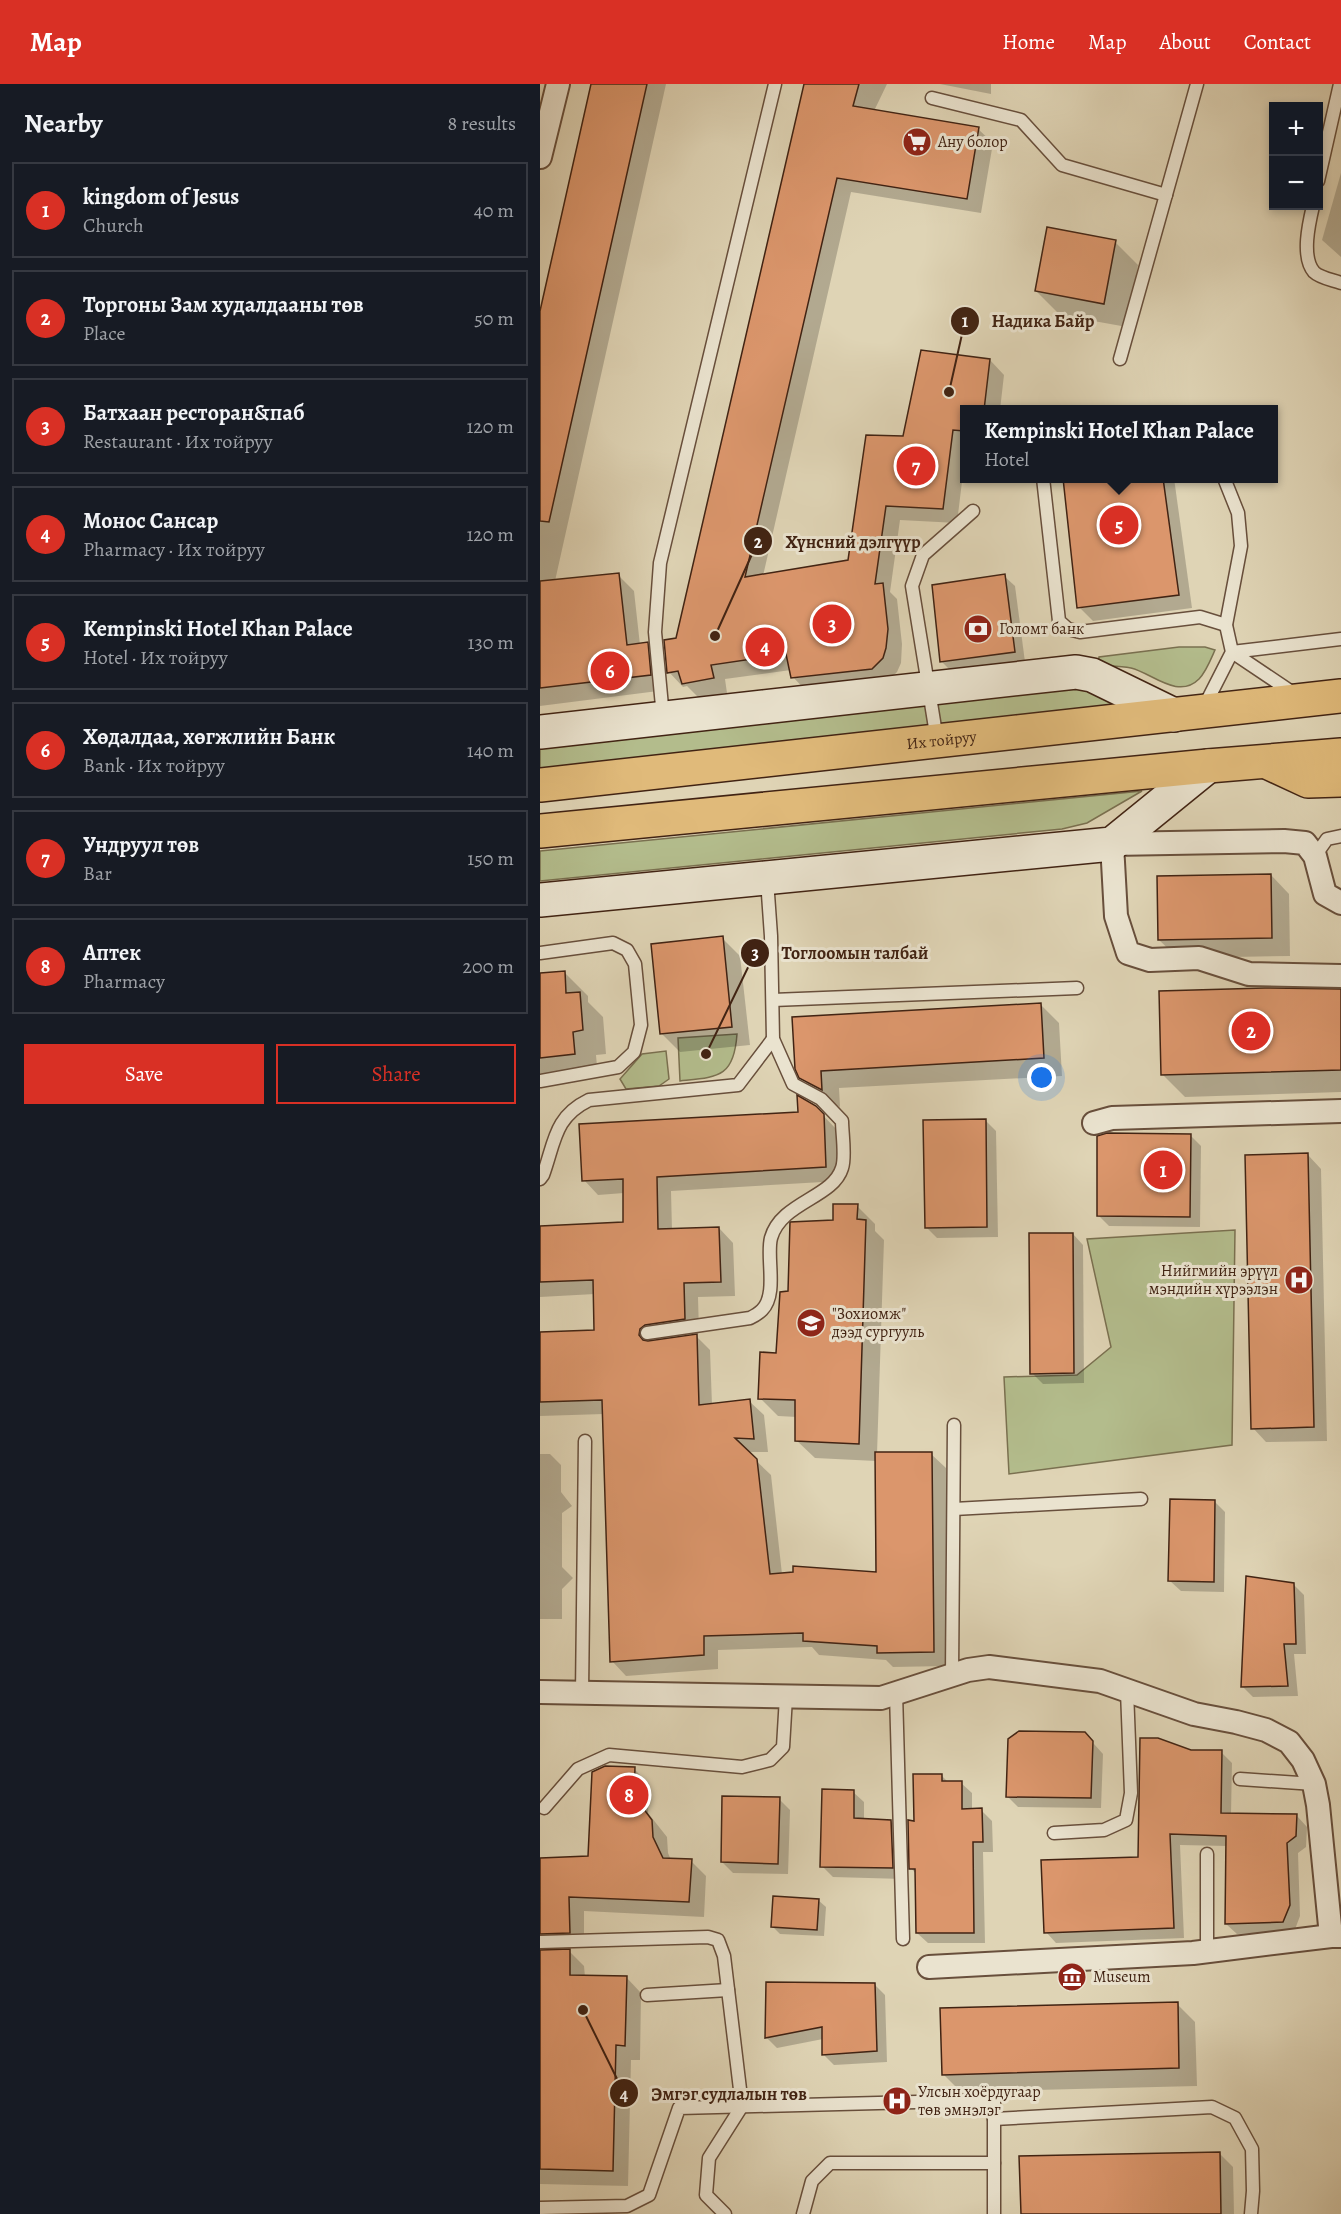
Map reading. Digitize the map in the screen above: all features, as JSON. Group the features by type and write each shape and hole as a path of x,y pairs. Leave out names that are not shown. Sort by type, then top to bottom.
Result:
{"main road":[{"name":"Их тойруу","path":"540,785 1341,696"},
{"path":"540,831 1341,755"},
{"path":"1267,762 1308,781 1341,780"}],"street":[{"path":"540,157 558,84"},
{"path":"540,732 1076,672 1092,675 1187,713"},
{"path":"1112,844 1208,766"},
{"path":"540,900 1112,844 1284,841 1305,843 1315,856 1325,894 1341,903"},
{"path":"1112,844 1116,916 1128,953 1150,960 1199,958 1249,974 1341,976"},
{"path":"1094,1123 1124,1117 1341,1111"},
{"path":"540,1692 881,1698 952,1675 989,1667 1100,1681 1194,1714 1266,1730 1289,1742 1303,1760 1314,1784 1318,1805 1336,1936 1207,1951 929,1967"}],"lane":[{"path":"663,718 655,632 660,563 775,84"},
{"path":"1120,359 1197,84"},
{"path":"1323,160 1340,84"},
{"path":"932,98 1021,120 1062,165 1166,195"},
{"path":"1312,210 1307,243 1310,263 1320,276 1341,283"},
{"path":"1044,483 1059,621 1068,629 1080,632 1200,617 1226,625"},
{"path":"1226,483 1238,513 1241,546 1226,625 1232,652 1304,700"},
{"path":"937,741 912,586 923,555 973,512"},
{"path":"1187,713 1232,652 1341,639"},
{"path":"1315,856 1327,839 1341,836"},
{"path":"647,1333 750,1318 763,1310 771,1287 771,1238 779,1222 803,1202 832,1184 843,1167 842,1121 821,1099 793,1084 773,1039 771,936 766,879"},
{"path":"540,953 613,943 627,950 635,964 641,1025 634,1052 618,1067 540,1080"},
{"path":"772,1000 1077,988"},
{"path":"540,1179 554,1137 563,1120 574,1107 589,1100 738,1085 773,1039"},
{"path":"952,1675 954,1425"},
{"path":"582,1694 585,1441"},
{"path":"954,1509 1141,1499"},
{"path":"1054,1833 1104,1830 1126,1820 1131,1792 1127,1691"},
{"path":"896,1693 903,1939"},
{"path":"544,1808 578,1768 609,1755 742,1767 770,1760 783,1747 786,1697"},
{"path":"1240,1779 1314,1784"},
{"path":"1207,1854 1207,1951"},
{"path":"540,1942 708,1937 718,1940 724,1956 742,2106 709,2158 706,2195 725,2214"},
{"path":"647,1995 728,1990"},
{"path":"540,2208 627,2206 649,2195 679,2108 994,2100 994,2214"},
{"path":"994,2119 1212,2107 1235,2118 1252,2149 1251,2214"},
{"path":"803,2214 812,2181 830,2163 994,2163"}],"green space":[{"path":"1179,647 1205,647 1215,650 1206,669 1191,685 1174,686 1131,668 1098,665 1099,657"},
{"path":"1076,685 1131,704 540,770 540,740"},
{"path":"1142,791 1087,823 1062,829 540,881 540,851"},
{"path":"737,1034 732,1059 722,1073 680,1081 678,1038"},
{"path":"666,1051 669,1079 659,1086 626,1089 620,1079 642,1054"},
{"path":"1235,1230 1232,1445 1009,1474 1004,1377 1077,1375 1111,1347 1087,1239"}],"building":[{"path":"591,84 647,84 549,522 540,521 540,311"},
{"path":"804,84 859,84 853,106 979,127 967,199 837,178 745,577 848,560 866,435 903,436 921,350 990,359 985,405 960,405 960,431 953,430 943,509 886,506 875,584 883,583 888,629 883,658 872,669 791,678 786,654 711,665 714,678 682,684 678,671 667,673 664,640 676,638"},
{"path":"1047,227 1116,240 1104,304 1035,291"},
{"path":"1064,483 1164,483 1179,595 1077,608"},
{"path":"619,573 627,645 648,642 651,675 540,688 540,581"},
{"path":"1005,574 1015,652 940,662 932,585"},
{"path":"1271,874 1272,938 1158,940 1157,876"},
{"path":"723,936 732,1027 660,1034 651,944"},
{"path":"565,971 566,993 580,992 583,1030 573,1032 575,1054 540,1058 540,973"},
{"path":"1265,988 1341,989 1341,1070 1161,1075 1159,991"},
{"path":"1041,1003 1044,1058 821,1071 822,1090 799,1078 795,1069 792,1017"},
{"path":"797,1095 816,1106 824,1114 826,1167 657,1177 658,1229 719,1227 721,1282 684,1283 685,1319 645,1325 640,1329 639,1335 643,1340 648,1341 697,1334 699,1405 750,1399 754,1439 735,1438 757,1459 770,1574 793,1572 793,1566 876,1572 875,1452 932,1452 934,1652 877,1653 877,1646 803,1641 803,1633 704,1636 704,1655 610,1662 602,1400 540,1402 540,1332 594,1330 593,1280 540,1282 540,1226 623,1222 623,1179 582,1181 579,1124 798,1112"},
{"path":"986,1119 987,1227 925,1228 923,1120"},
{"path":"1107,1133 1191,1134 1190,1217 1097,1216 1097,1136"},
{"path":"1308,1153 1314,1427 1251,1429 1245,1155"},
{"name":"\"Зохиомж\" дээд сургууль","path":"833,1204 858,1204 857,1219 866,1220 859,1444 795,1441 795,1400 758,1399 760,1352 776,1353 780,1292 788,1291 790,1222 833,1220"},
{"path":"1029,1233 1073,1233 1074,1373 1030,1374"},
{"path":"1170,1499 1215,1500 1214,1582 1168,1581"},
{"path":"1246,1576 1294,1583 1296,1644 1284,1644 1288,1686 1241,1687"},
{"path":"1019,1731 1085,1732 1093,1741 1091,1798 1006,1797 1008,1739"},
{"path":"1140,1738 1158,1738 1191,1750 1222,1750 1221,1813 1297,1814 1296,1836 1287,1843 1290,1905 1283,1922 1225,1924 1226,1836 1170,1834 1174,1928 1044,1933 1041,1860 1138,1857"},
{"path":"605,1766 635,1767 634,1796 652,1820 653,1837 663,1858 692,1859 689,1902 569,1897 570,1933 540,1934 540,1858 588,1856 592,1772"},
{"path":"913,1774 942,1774 942,1781 962,1781 962,1809 982,1808 983,1842 973,1842 974,1933 916,1933 915,1869 909,1869 908,1820 914,1821"},
{"path":"822,1789 854,1790 854,1818 891,1820 893,1868 820,1867"},
{"path":"722,1796 780,1797 778,1864 721,1862"},
{"path":"773,1896 819,1899 817,1930 771,1927"},
{"path":"570,1949 570,1975 627,1976 625,2046 616,2045 613,2171 540,2169 540,1950"},
{"path":"766,1982 875,1983 877,2051 822,2055 822,2027 765,2038"},
{"path":"1178,2002 1179,2068 942,2075 940,2008"},
{"path":"1220,2152 1221,2214 1021,2214 1019,2156"}],"place":[{"name":"Ану болор","path":"917,142"},
{"name":"Надика Байр","path":"949,392"},
{"name":"Ундруул төв","path":"916,466"},
{"name":"Kempinski Hotel Khan Palace","path":"1119,525"},
{"name":"Батхаан ресторан&паб","path":"832,624"},
{"name":"Голомт банк","path":"978,629"},
{"name":"Хүнсний дэлгүүр","path":"715,636"},
{"name":"Монос Сансар","path":"765,647"},
{"name":"Хөдалдаа, хөгжлийн Банк","path":"610,671"},
{"name":"Торгоны Зам худалдааны төв","path":"1251,1031"},
{"name":"Тоглоомын талбай","path":"706,1054"},
{"name":"kingdom of Jesus","path":"1163,1170"},
{"name":"Нийгмийн эрүүл мэндийн хүрээлэн","path":"1299,1280"},
{"name":"\"Зохиомж\" дээд сургууль","path":"811,1323"},
{"name":"Аптек","path":"629,1795"},
{"name":"Museum","path":"1072,1977"},
{"name":"Эмгэг судлалын төв","path":"583,2010"},
{"name":"Улсын хоёрдугаар төв эмнэлэг","path":"897,2101"}]}
